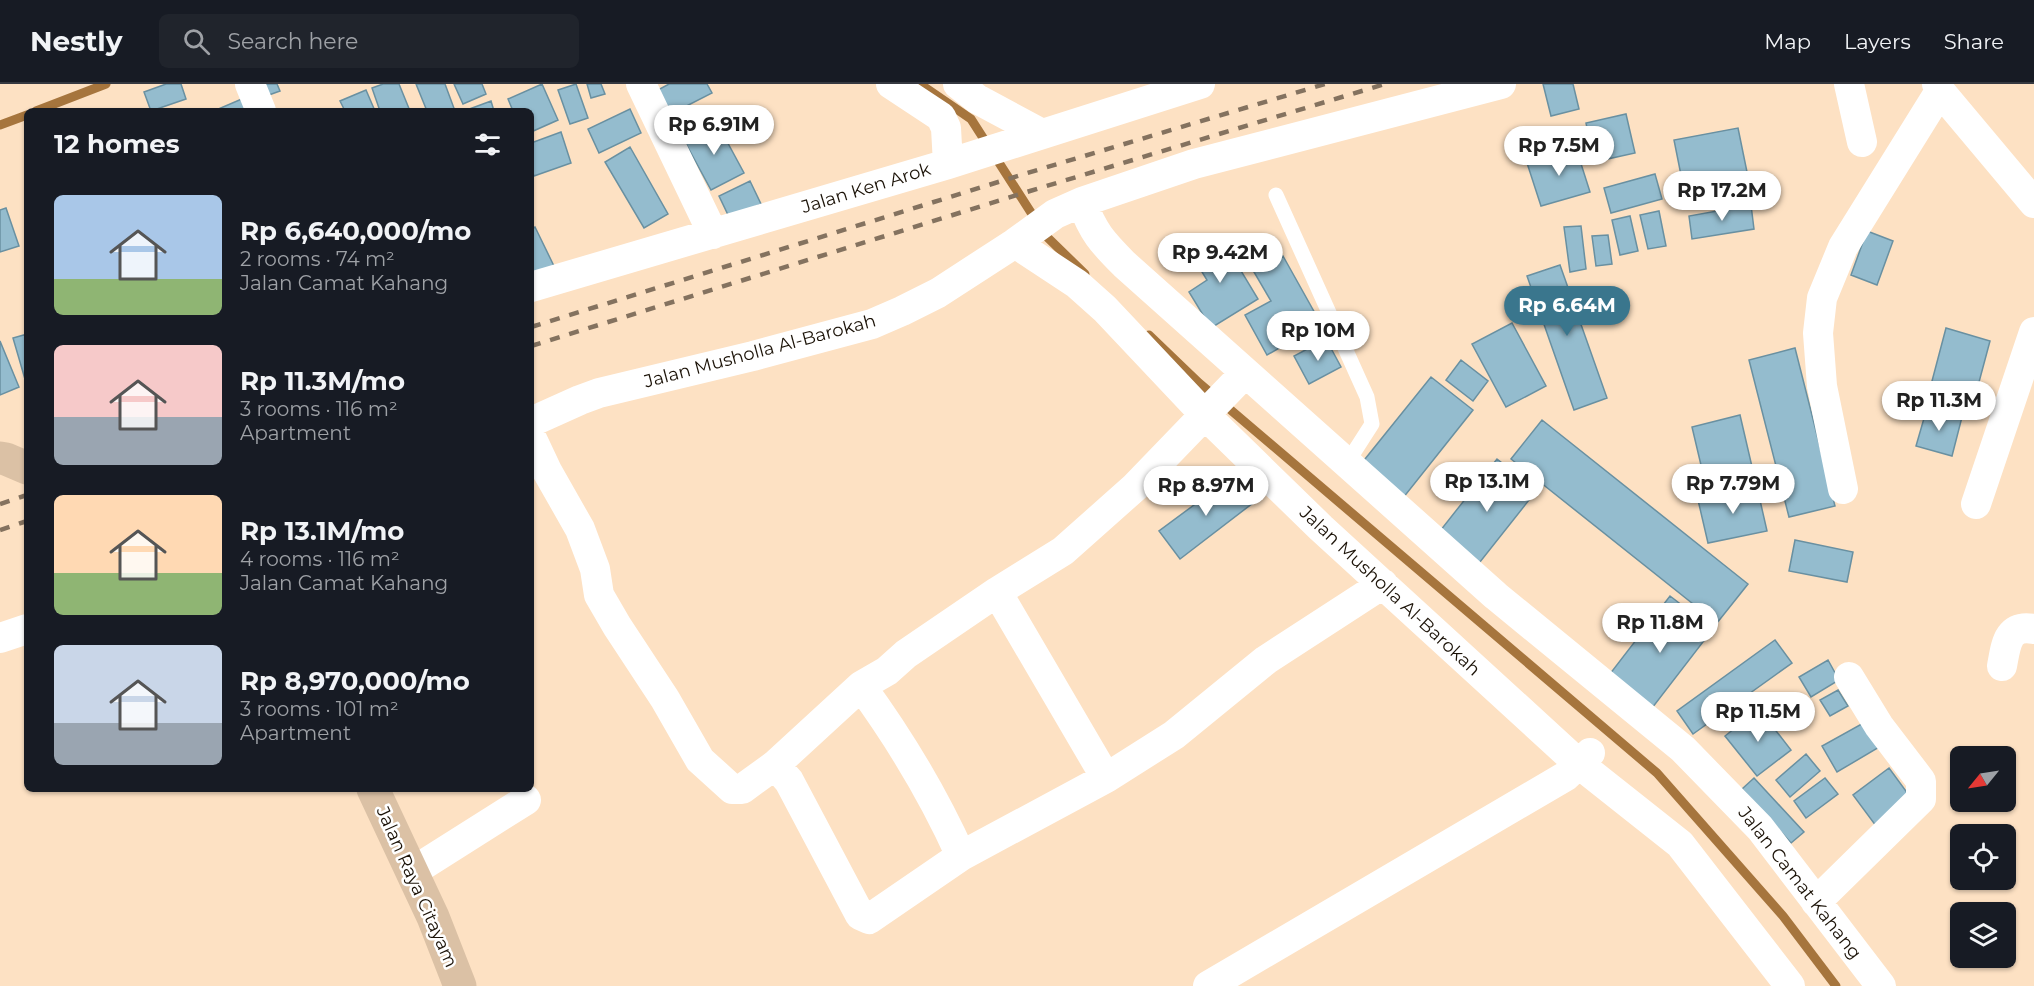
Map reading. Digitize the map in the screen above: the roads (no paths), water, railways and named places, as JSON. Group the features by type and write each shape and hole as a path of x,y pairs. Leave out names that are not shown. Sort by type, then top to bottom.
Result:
{"main road":[{"name":"Jalan Raya Citayam","path":"374,792 433,917 460,986"}],"street":[{"path":"250,84 260,108"},
{"path":"641,84 712,234"},
{"path":"891,84 941,117 946,128 953,162"},
{"path":"958,84 978,99 1042,134"},
{"name":"Jalan Ken Arok","path":"534,286 953,162 1200,84"},
{"path":"1028,234 1083,201 1194,164 1501,84"},
{"path":"1849,84 1862,142"},
{"path":"1843,489 1822,386 1818,333 1822,298 1843,247 1938,88 2034,203"},
{"name":"Jalan Camat Kahang","path":"1083,201 1091,226 1103,244 1244,375 1496,596 1683,749 1760,828 1881,986"},
{"name":"Jalan Musholla Al-Barokah","path":"534,421 580,399 599,393 753,356 872,324 938,293 1028,234 1209,410 1321,528 1680,844 1790,986"},
{"path":"1976,504 2034,332"},
{"path":"534,443 580,529 595,569 599,594 617,626 665,699 700,760 732,789 742,789 775,765 861,686 887,671 906,654 997,592 1063,551 1135,487 1244,375"},
{"path":"775,765 794,789 860,915 869,919 961,856 1106,778 1174,735 1266,660 1383,584"},
{"path":"997,592 1106,778"},
{"path":"2002,666 2007,639 2015,630 2034,629"},
{"path":"0,638 24,630"},
{"path":"1816,902 1921,799 1921,781 1879,726 1849,677"},
{"path":"861,686 887,722 950,832 961,856"},
{"path":"1209,986 1566,776 1585,758"},
{"path":"412,872 526,800"}],"lane":[{"path":"1276,195 1367,397 1372,424 1347,463"}],"waterway":[{"path":"44,108 106,84"},
{"path":"920,84 971,119 1046,236 1085,274"},
{"path":"0,125 24,116"},
{"path":"1149,335 1199,383 1657,773 1783,916 1836,986"}],"railway":[{"path":"534,326 1024,174 1325,84"},
{"path":"534,345 1030,191 1385,84"},
{"path":"0,504 24,496"},
{"path":"0,530 24,522"}]}
